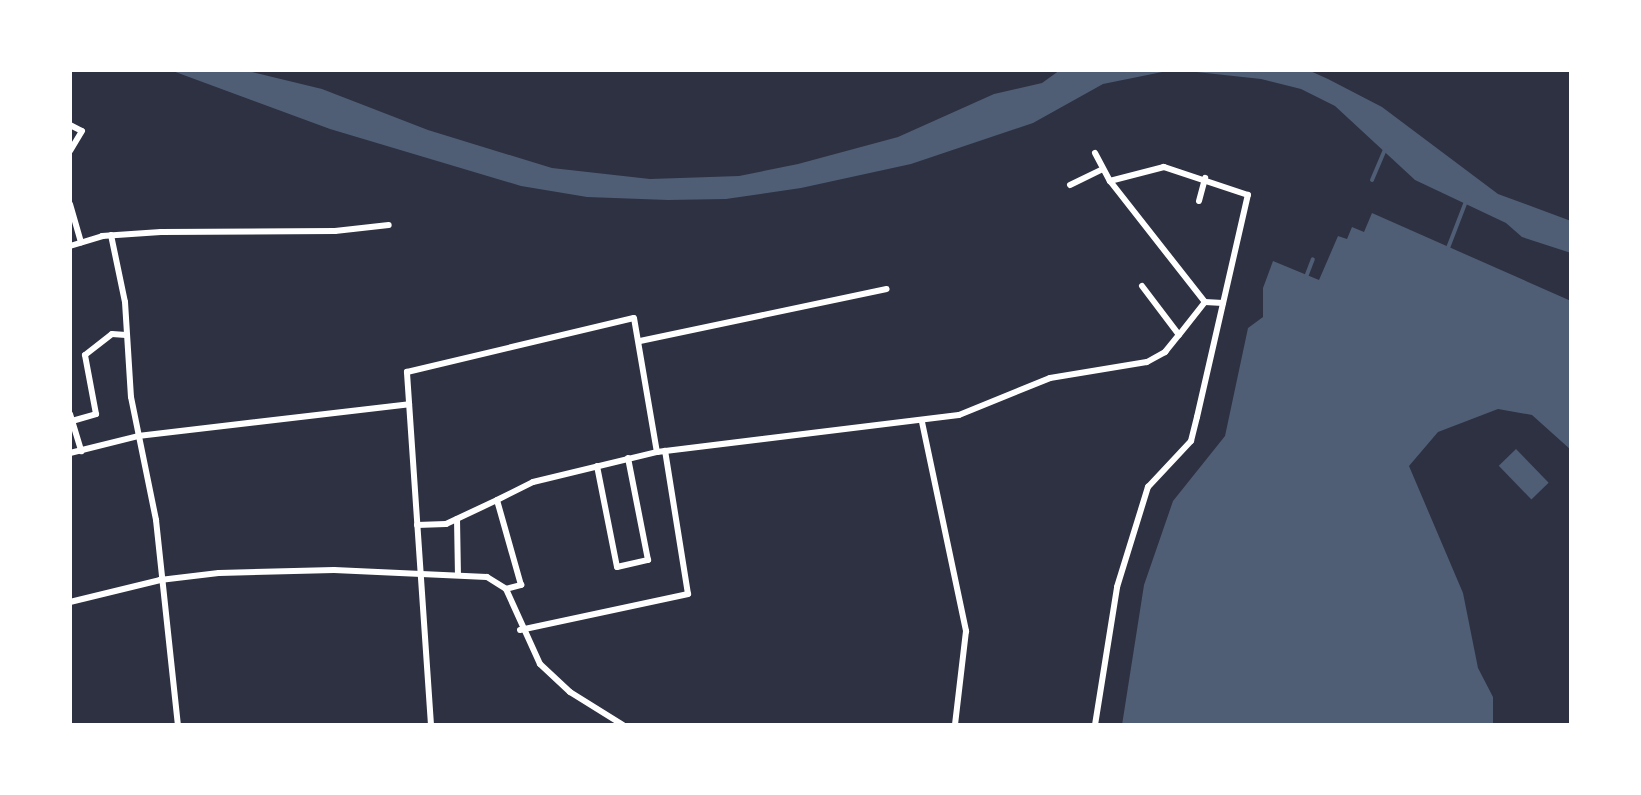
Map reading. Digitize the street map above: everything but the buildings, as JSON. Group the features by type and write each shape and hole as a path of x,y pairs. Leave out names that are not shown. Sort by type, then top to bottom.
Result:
{"street":[{"path":"70,125 82,131 70,151"},
{"path":"1095,153 1101,170 1205,302 1223,303"},
{"path":"1095,725 1117,587 1148,487 1191,441 1248,195 1205,178 1164,167 1110,181"},
{"path":"1070,185 1101,170"},
{"path":"1199,201 1205,178"},
{"path":"70,204 81,242"},
{"path":"70,246 111,235 335,231 389,225"},
{"path":"111,235 138,436 156,520 160,580 178,725"},
{"path":"1142,286 1179,335"},
{"path":"640,341 887,289"},
{"path":"417,525 457,519 533,482 628,458 661,451 922,422 959,415 1050,378 1147,362 1165,352 1205,302"},
{"path":"431,725 407,372 634,318 688,594 520,630"},
{"path":"81,451 71,418 96,414 85,355 112,334 126,335"},
{"path":"70,453 138,436 409,404"},
{"path":"922,422 928,472 966,631 955,725"},
{"path":"597,466 617,567 648,560 628,458"},
{"path":"497,500 521,585 506,589"},
{"path":"457,519 458,575"},
{"path":"70,602 160,580 334,570 497,579 506,589 520,630 540,664 556,680 623,725"}],"water":[{"path":"170,70 244,70 322,89 428,130 552,168 650,179 739,176 798,164 898,137 994,94 1042,83 1060,70 1172,70 1103,84 1033,123 911,164 801,188 726,199 668,200 587,197 521,186 330,129"},
{"path":"1178,70 1308,70 1328,79 1382,107 1498,194 1571,221 1571,253 1522,237 1506,223 1415,180 1335,106 1301,89 1261,79"},
{"path":"1372,213 1571,301 1571,450 1532,415 1498,409 1438,432 1409,466 1463,593 1478,668 1493,697 1493,725 1122,725 1144,585 1173,501 1225,436 1248,328 1263,317 1263,288 1273,261 1319,280 1338,236 1347,239 1352,227 1364,232"},
{"path":"1516,449 1549,483 1531,499 1499,466"}],"waterway":[{"path":"1372,180 1385,149"},
{"path":"1448,248 1465,204"},
{"path":"1306,277 1313,259"}]}
